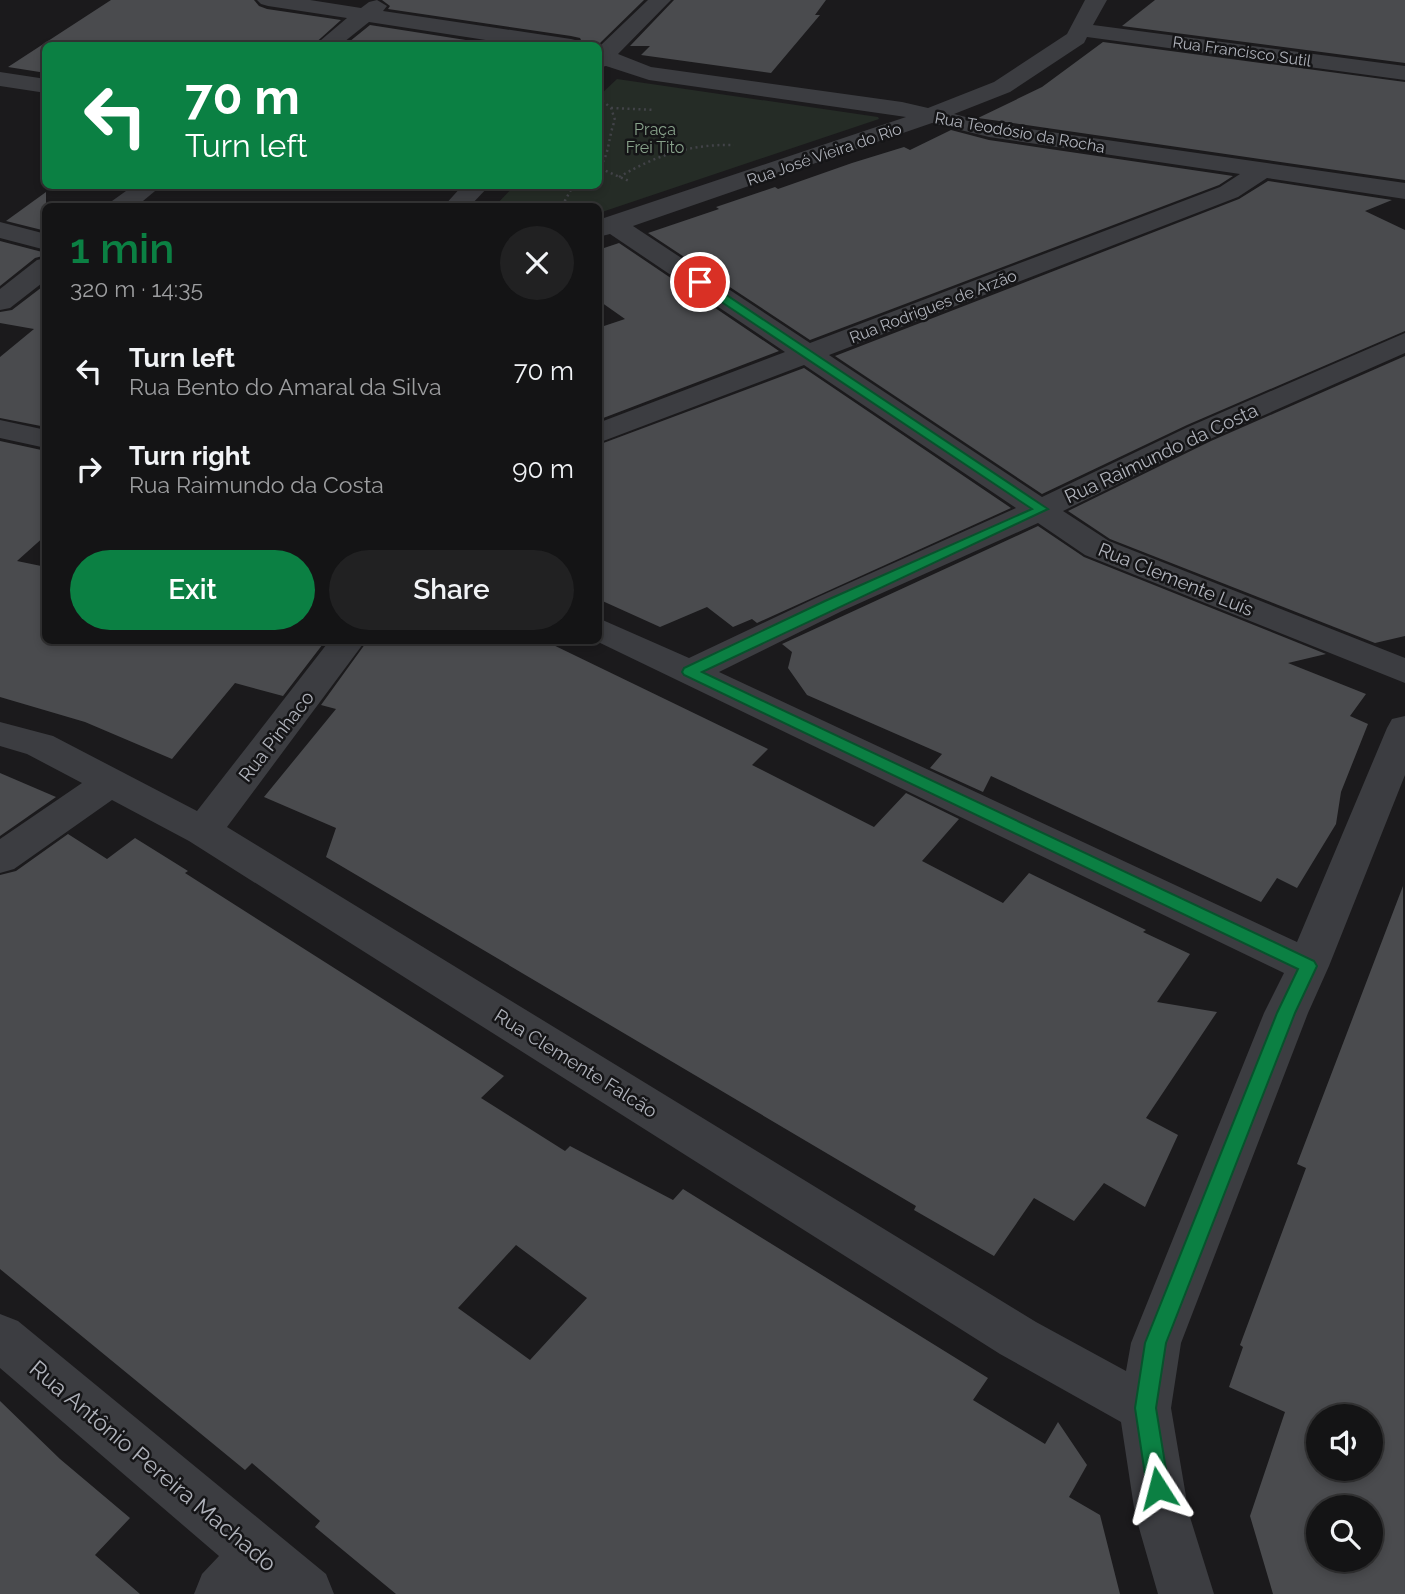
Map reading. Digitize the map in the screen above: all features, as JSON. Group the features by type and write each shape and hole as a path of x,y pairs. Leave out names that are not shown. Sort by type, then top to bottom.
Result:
{"street":[{"path":"268,0 545,42"},
{"path":"330,42 383,0"},
{"path":"602,54 660,0"},
{"name":"Rua José Vieira do Rio","path":"606,227 889,132 1002,87 1076,38 1096,0"},
{"name":"Rua Francisco Sutil","path":"1080,30 1405,73"},
{"name":"Rua Teodósio da Rocha","path":"602,57 649,73 833,98 989,130 1405,191"},
{"path":"0,79 42,85"},
{"name":"Rua Rodrigues de Arzão","path":"602,433 1229,192 1263,170"},
{"path":"125,203 144,189"},
{"path":"459,203 473,189"},
{"name":"Rua Clemente Luís","path":"606,227 809,355 1097,548 1405,671"},
{"path":"0,230 42,241"},
{"path":"0,302 42,269"},
{"name":"Rua Raimundo da Costa","path":"690,672 1199,433 1405,342"},
{"path":"0,429 42,438"},
{"path":"602,631 1308,966"},
{"name":"Rua Pinhaco","path":"203,831 346,644"},
{"path":"1186,1594 1162,1514 1145,1408 1156,1343 1286,1013 1308,966 1405,728"},
{"name":"Rua Clemente Falcão","path":"0,734 40,745 203,831 1018,1338 1145,1408"},
{"path":"0,859 111,782"},
{"name":"Rua Antônio Pereira Machado","path":"0,1337 306,1594"},
{"path":"222,1594 259,1555"}],"path":[{"path":"602,100 611,108 615,120 610,132 607,158 602,164"},
{"path":"602,169 678,203"}],"green space":[{"name":"Praça Frei Tito","path":"617,79 879,119 602,212 602,203 498,203 511,189 602,189 602,93"}],"building":[{"path":"111,0 254,0 267,9 341,20 316,42 46,42"},
{"path":"382,0 644,0 601,42 582,42 580,38 571,36 388,9 390,6"},
{"path":"674,0 826,0 815,15 820,15 771,73 641,55 650,46 630,46"},
{"path":"1155,0 1405,0 1405,63 1122,26"},
{"path":"370,25 478,42 349,42"},
{"path":"1103,42 1405,82 1405,180 978,118 1042,87"},
{"path":"42,45 42,72 8,67"},
{"path":"951,130 989,140 1233,176 1219,185 810,340 648,233 775,187 778,189 904,147 910,150"},
{"path":"1268,181 1392,200 1365,211 1405,230 1405,331 1187,425 1042,494 835,356 1239,199"},
{"path":"46,192 46,203 42,203 42,230 6,221"},
{"path":"0,241 42,252 42,256 35,258 0,286"},
{"path":"619,243 779,351 602,418 602,327 625,319 602,303 602,249"},
{"path":"42,287 42,426 0,418 0,357 34,329 0,323 0,312 12,310"},
{"path":"1405,356 1405,636 1375,643 1110,539 1068,511 1211,441"},
{"path":"804,368 1011,508 757,623 752,619 733,627 707,607 660,627 602,601 602,444"},
{"path":"0,441 42,450 42,539 17,561 42,566 42,644 323,644 283,696 235,683 172,759 85,722 0,697"},
{"path":"1038,526 1084,557 1326,654 1288,663 1366,694 1350,716 1368,724 1341,792 1336,824 1297,888 1277,878 1261,902 991,776 983,792 930,768 942,754 807,695 788,668 792,652 782,644"},
{"path":"365,644 551,644 768,749 752,765 874,827 906,793 959,819 922,861 1003,903 1029,873 1190,954 1157,1002 1217,1012 1146,1118 1178,1135 1145,1207 1104,1183 1074,1221 1034,1198 994,1256 914,1210 916,1206 326,857 336,828 264,797 336,709 321,705"},
{"path":"0,773 56,797 0,836"},
{"path":"68,834 107,859 135,838 188,871 185,873 504,1076 481,1098 565,1151 570,1146 673,1200 683,1189 988,1378 973,1400 1045,1444 1058,1422 1087,1465 1069,1497 1100,1515 1120,1594 396,1594 315,1527 320,1521 252,1463 245,1470 0,1269 0,875 16,871","holes":["516,1245 587,1298 530,1360 458,1308"]},
{"path":"1403,886 1405,1594 1273,1594 1250,1516 1285,1412 1229,1387 1243,1347 1240,1345 1306,1168 1297,1164"},
{"path":"0,1401 60,1459 130,1518 95,1555 140,1594 0,1594"}],"route":[{"path":"700,282 1042,509 830,604 690,672 1308,966 1286,1013 1156,1343 1145,1408 1158,1488"}]}
